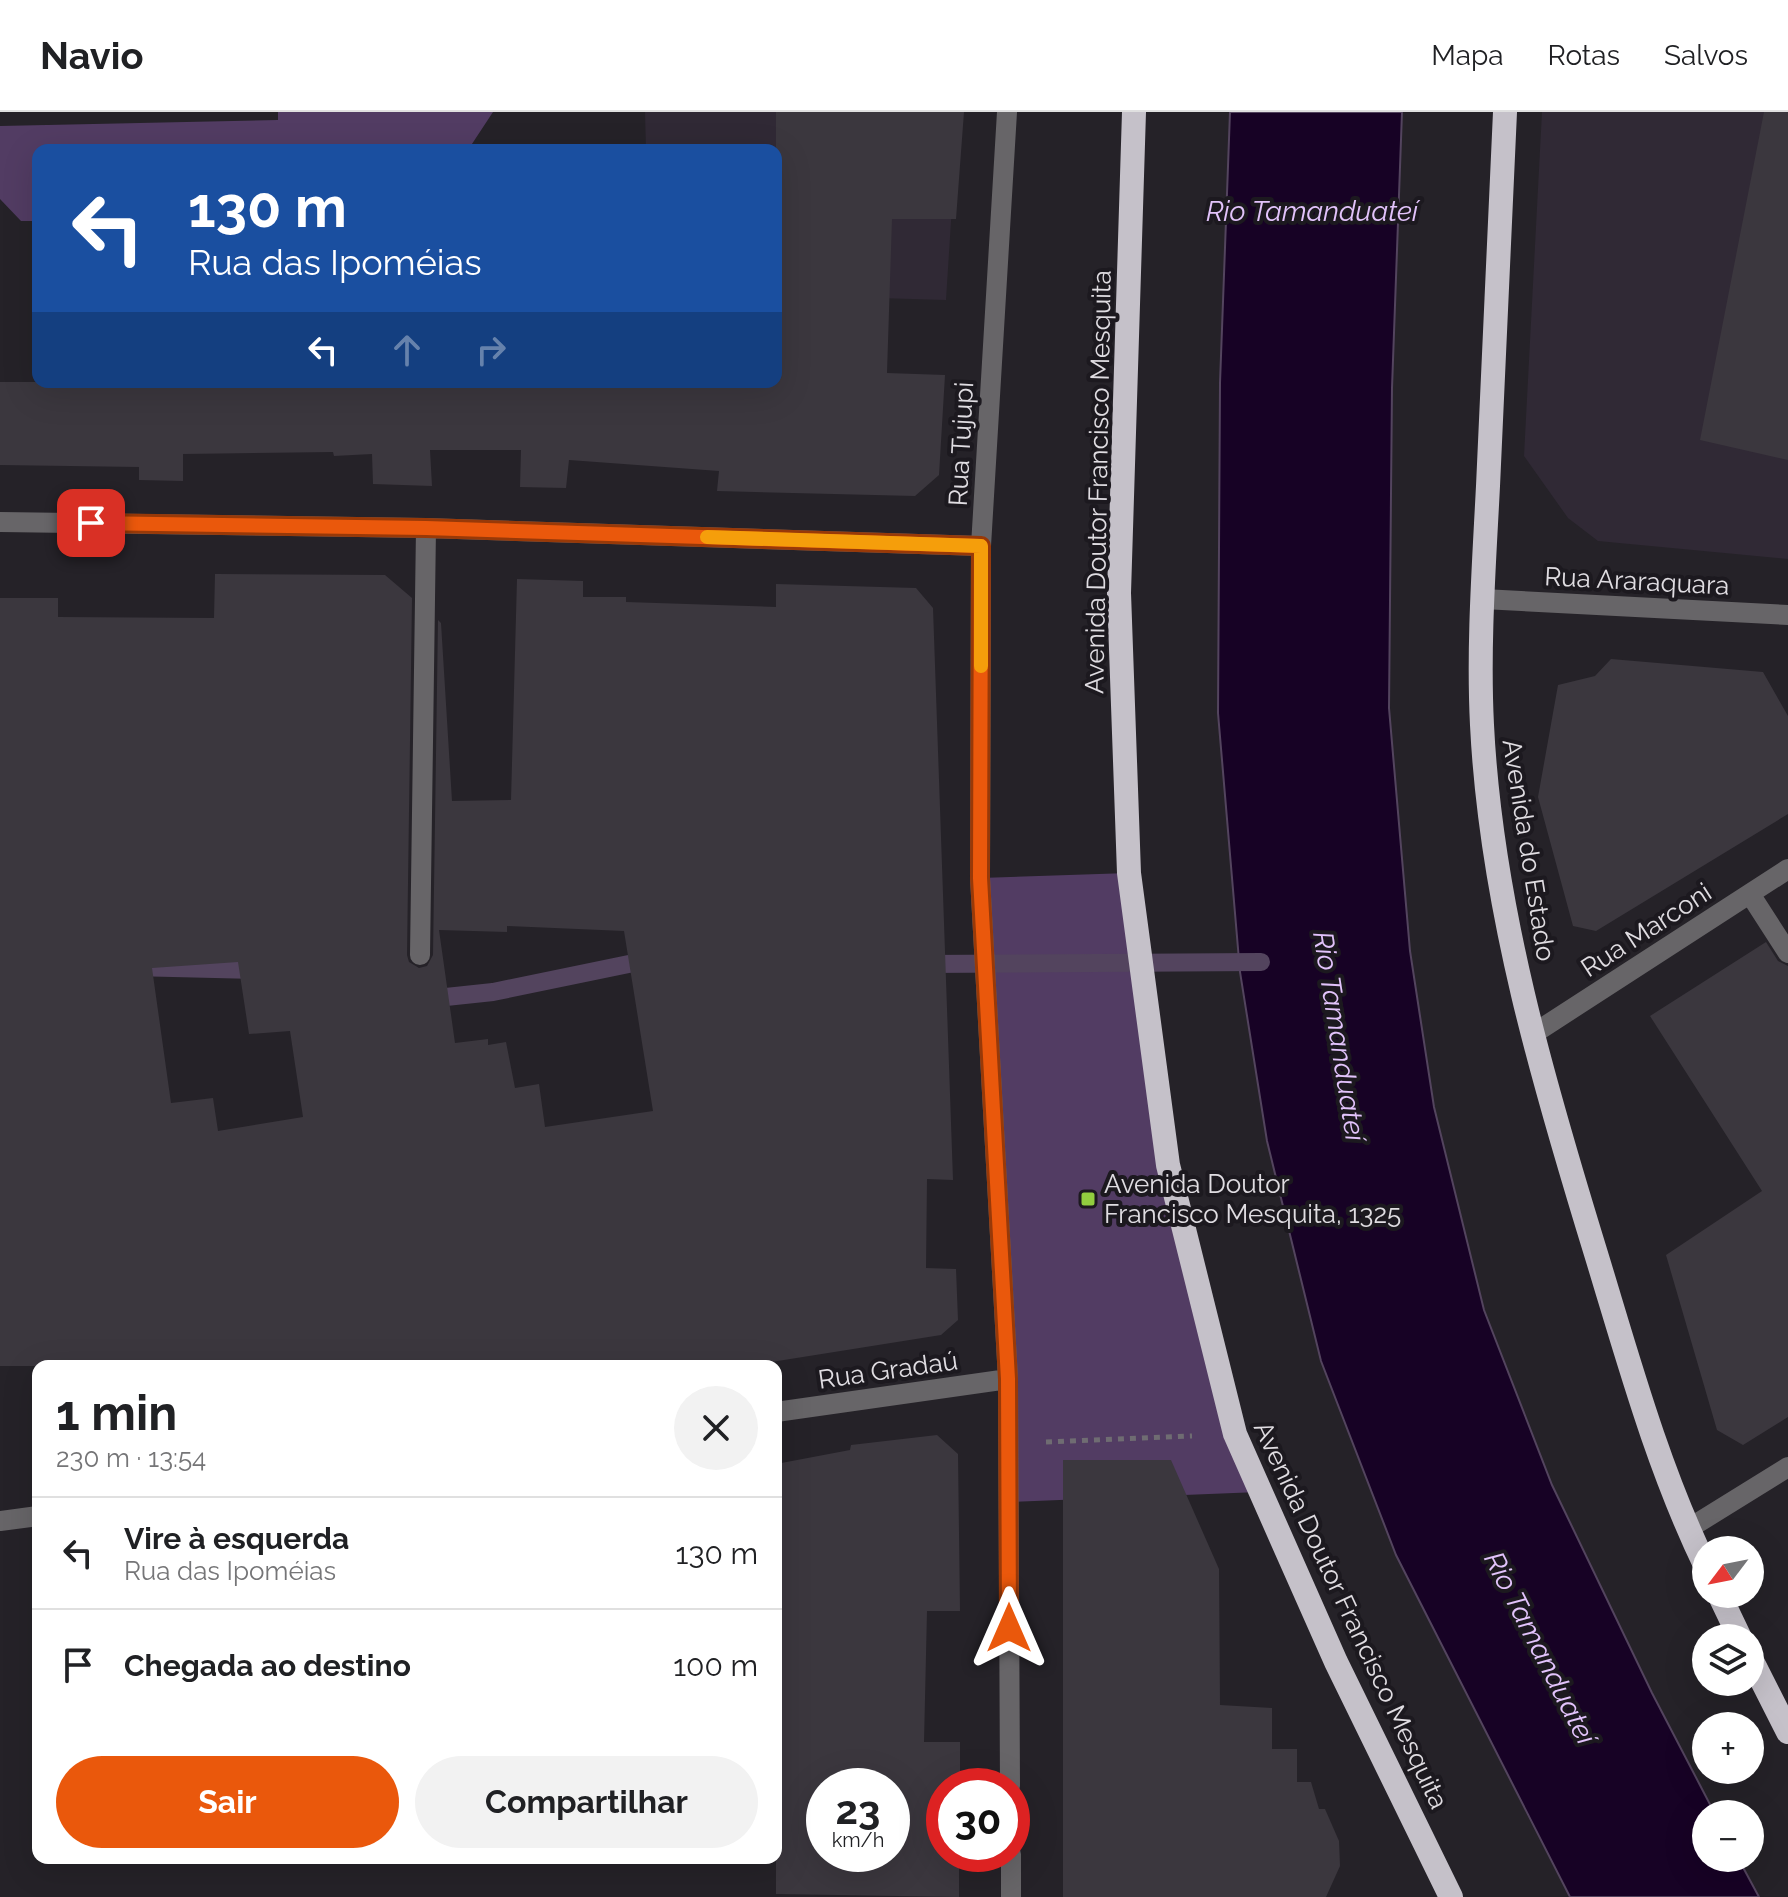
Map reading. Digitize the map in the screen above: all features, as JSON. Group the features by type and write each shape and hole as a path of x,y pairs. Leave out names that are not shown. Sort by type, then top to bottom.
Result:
{"highway":[{"name":"Avenida Doutor Francisco Mesquita","path":"1134,112 1119,593 1129,873 1168,1165 1235,1434 1336,1662 1451,1897"},
{"name":"Avenida do Estado","path":"1505,112 1483,599 1482,722 1488,804 1501,886 1533,1034 1651,1434 1692,1537"},
{"path":"1764,1685 1788,1732"}],"street":[{"name":"Rua Tujupi","path":"1007,112 981,546 980,878 1008,1379 1010,1768"},
{"path":"0,522 426,528 981,546"},
{"path":"420,955 426,528"},
{"name":"Rua Araraquara","path":"1483,599 1788,615"},
{"name":"Rua Marconi","path":"1533,1034 1788,869"},
{"path":"1750,894 1788,953"},
{"name":"Rua Gradaú","path":"782,1411 1008,1379"},
{"path":"1688,1529 1788,1467"},
{"path":"0,1521 32,1517"},
{"path":"1011,1872 1011,1897"}],"path":[{"path":"1009,1444 1235,1434"}],"shaded area":[{"path":"278,112 493,112 472,144 32,144 32,221 21,221 0,199 0,126 278,120"},
{"path":"645,112 958,112 946,300 782,295 782,144 646,144"},
{"path":"1542,112 1788,112 1788,559 1598,541 1568,518 1524,456"},
{"path":"1129,873 1168,1165 1259,1492 1008,1502 980,878"}],"water":[{"name":"Rio Tamanduateí","path":"1230,112 1402,112 1392,388 1389,708 1410,951 1434,1107 1484,1310 1552,1485 1692,1770 1692,1784 1699,1784 1708,1800 1692,1800 1692,1872 1746,1872 1759,1897 1570,1897 1396,1555 1321,1361 1267,1141 1240,972 1218,713 1220,383"}],"building":[{"path":"776,112 964,112 956,219 892,219 887,373 945,375 939,475 915,496 717,491 719,471 569,460 566,488 520,487 521,450 430,450 432,486 373,484 372,454 334,456 333,452 183,454 183,481 139,480 139,467 0,465 0,382 32,382 32,388 782,388 782,144 776,144"},
{"path":"1764,112 1788,112 1788,460 1700,440"},
{"path":"215,574 385,575 412,598 407,955 409,962 419,968 427,966 433,955 438,620 441,623 452,801 511,800 517,579 583,581 583,597 626,597 626,602 776,607 776,584 916,588 933,608 953,1180 927,1179 926,1268 956,1269 958,1320 941,1335 782,1360 32,1360 32,1366 0,1366 0,598 58,598 58,617 214,618","holes":["507,926 624,931 653,1111 545,1127 539,1084 515,1088 506,1042 488,1045 488,1039 455,1043 439,930 507,932","238,962 249,1034 290,1031 303,1117 218,1131 213,1098 171,1103 152,968"]},
{"path":"1611,659 1763,672 1788,716 1788,814 1596,931 1573,926 1538,797 1558,685 1595,676"},
{"path":"1766,942 1778,961 1788,966 1788,1417 1743,1445 1717,1430 1666,1255 1762,1191 1650,1016"},
{"path":"937,1435 958,1454 960,1611 927,1611 924,1742 960,1742 960,1768 926,1768 926,1872 959,1872 959,1897 776,1894 776,1864 782,1864 782,1463 850,1450 851,1445"},
{"path":"1063,1460 1171,1460 1219,1569 1220,1705 1272,1708 1272,1749 1297,1749 1297,1782 1311,1782 1319,1809 1325,1809 1339,1841 1340,1866 1326,1897 1063,1897"}],"waterway":[{"path":"427,999 493,992 653,959"},
{"path":"922,964 1261,962"},
{"path":"131,967 261,970"}],"slow traffic":[{"path":"707,537 981,546 981,666"}],"place":[{"name":"Avenida Doutor Francisco Mesquita, 1325","path":"1088,1199"}],"route":[{"path":"91,523 426,528 981,546 980,878 1008,1379 1009,1628"}]}
